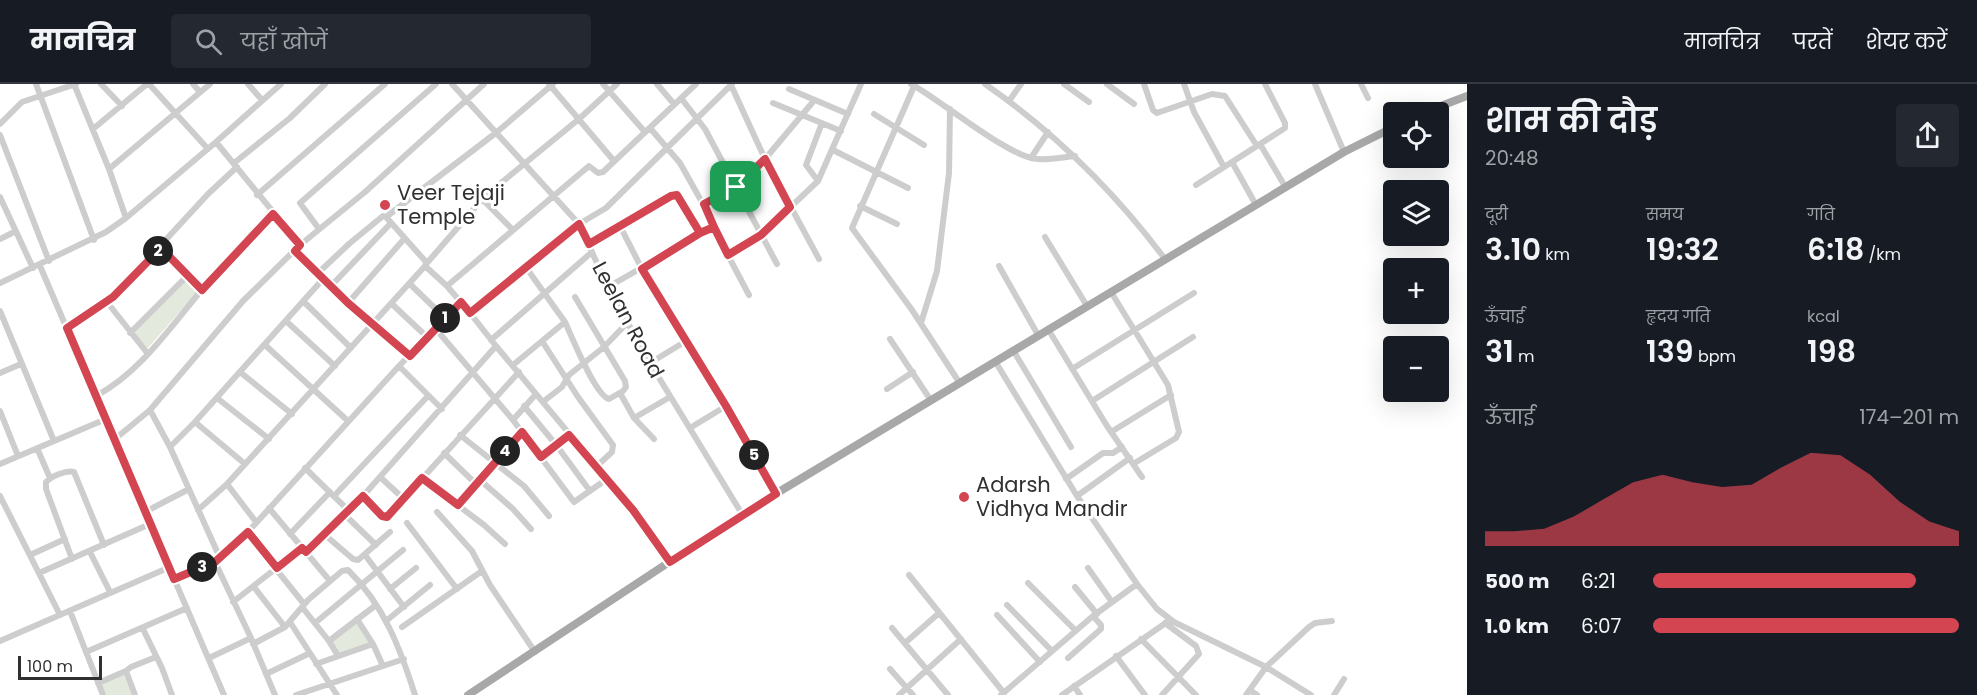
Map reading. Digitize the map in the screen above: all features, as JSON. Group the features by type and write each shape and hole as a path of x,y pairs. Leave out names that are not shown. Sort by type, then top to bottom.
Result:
{"main road":[{"path":"1449,103 1467,96"},
{"path":"468,695 742,514 1344,152 1383,133"}],"street":[{"path":"36,84 94,240"},
{"path":"0,124 22,102 75,84 126,218"},
{"path":"101,84 122,106"},
{"path":"93,129 148,84 208,149"},
{"path":"193,84 200,92"},
{"path":"109,169 210,84"},
{"path":"248,84 262,100"},
{"path":"0,283 94,240 126,218 281,84"},
{"path":"67,328 108,302 161,248 236,165 325,84"},
{"path":"257,195 385,84"},
{"path":"319,229 300,203 436,84"},
{"name":"Leelan Road","path":"452,84 579,224 608,287 650,363 742,514"},
{"path":"115,439 150,410 243,301 297,248 365,192 484,84"},
{"path":"603,84 680,163 704,204 749,295"},
{"path":"198,510 227,484 292,414 410,284 482,199 579,119 617,84"},
{"path":"657,84 674,104"},
{"path":"447,286 589,166 601,173 696,84"},
{"path":"470,313 579,224 606,208 731,84 765,159 819,259"},
{"path":"728,255 761,235 818,181 861,84"},
{"path":"985,84 1048,132 1075,156 1142,229 1165,260"},
{"path":"1009,101 1021,84"},
{"path":"1064,84 1089,102"},
{"path":"1073,91 1078,84"},
{"path":"1107,84 1134,104"},
{"path":"1144,84 1153,110 1157,113 1212,94 1225,96 1286,188"},
{"path":"1184,84 1224,167"},
{"path":"1196,185 1283,130 1286,125 1265,84"},
{"path":"1315,84 1344,152"},
{"path":"1361,84 1368,98"},
{"path":"330,286 388,220 551,85 614,161"},
{"path":"959,382 921,323 850,226 913,85 997,141 1030,158 1075,156"},
{"path":"789,89 848,114"},
{"path":"681,98 709,136 777,264"},
{"path":"773,103 841,131"},
{"path":"704,204 736,187 765,159 812,103"},
{"path":"921,323 937,271 949,173 950,109"},
{"path":"874,114 924,146"},
{"path":"818,181 806,165 822,123"},
{"path":"1030,158 1048,132"},
{"path":"0,135 49,261"},
{"path":"216,142 236,165 317,274 372,325 410,356"},
{"path":"833,150 908,188"},
{"path":"1232,162 1256,206"},
{"path":"589,244 671,196 677,195 700,233"},
{"path":"0,197 67,328 224,695"},
{"path":"482,199 513,230"},
{"path":"860,206 897,224"},
{"path":"96,396 119,382 148,354 202,290 273,214"},
{"path":"317,274 371,225 383,216 388,220 544,401 569,435 642,522 670,562"},
{"path":"620,226 642,269 726,406 776,494"},
{"path":"608,287 714,227"},
{"path":"0,239 16,231"},
{"path":"1045,237 1087,306"},
{"path":"348,303 404,239"},
{"path":"161,248 202,290"},
{"path":"233,602 325,534 347,513 442,409 494,343 544,294 592,252"},
{"path":"525,266 565,322 584,364 606,399 625,389 625,381 575,297"},
{"path":"999,266 1038,335"},
{"path":"130,333 188,275"},
{"path":"170,447 323,279"},
{"path":"410,284 445,318"},
{"path":"1077,496 1131,461 1173,440 1178,435 1168,385 1111,292"},
{"path":"1072,369 1194,293"},
{"path":"303,301 351,348"},
{"path":"108,302 148,354"},
{"path":"174,579 217,560 248,532 348,421 461,302"},
{"path":"392,304 427,337"},
{"path":"0,311 54,441"},
{"path":"286,321 335,366"},
{"path":"513,365 565,322"},
{"path":"544,401 562,387 567,379 628,322"},
{"path":"435,328 513,420 574,502 607,479"},
{"path":"1048,329 1142,477"},
{"path":"1092,401 1193,337"},
{"path":"890,339 930,399"},
{"path":"542,341 613,445 612,452 597,466"},
{"path":"650,363 686,341"},
{"path":"265,345 348,421"},
{"path":"1013,350 1071,447"},
{"path":"995,361 1066,479 1137,584 1168,622 1199,651 1198,656 1162,695"},
{"path":"0,373 21,364"},
{"path":"399,366 442,409"},
{"path":"240,372 292,414"},
{"path":"363,496 384,517 389,515 519,372"},
{"path":"887,389 913,372"},
{"path":"620,393 634,418 654,439"},
{"path":"513,420 536,394"},
{"path":"290,534 428,396"},
{"path":"1112,432 1171,396"},
{"path":"634,418 670,397"},
{"path":"217,398 269,439"},
{"path":"524,406 590,490"},
{"path":"690,428 726,406"},
{"path":"150,410 189,489 233,602 275,695"},
{"path":"1,414 18,456"},
{"path":"0,465 106,419"},
{"path":"195,422 246,464"},
{"path":"458,505 522,432"},
{"path":"460,435 525,486 549,516"},
{"path":"541,457 569,435"},
{"path":"1066,479 1103,453 1113,453 1122,447"},
{"path":"37,448 50,478"},
{"path":"444,453 513,509 531,529"},
{"path":"305,468 332,494 376,545"},
{"path":"72,559 46,489 46,482 50,478 69,471 74,472 104,545"},
{"path":"380,477 404,499"},
{"path":"422,478 505,544"},
{"path":"227,484 256,522"},
{"path":"145,512 189,489"},
{"path":"0,496 60,615"},
{"path":"268,508 330,582"},
{"path":"437,512 472,551 535,652"},
{"path":"407,523 457,589"},
{"path":"39,573 150,524"},
{"path":"248,532 277,568 338,656"},
{"path":"325,534 355,560 358,560 390,532"},
{"path":"30,555 64,539"},
{"path":"315,623 403,550"},
{"path":"90,552 110,592"},
{"path":"365,555 404,607"},
{"path":"0,642 170,567"},
{"path":"390,589 416,568"},
{"path":"1088,568 1112,602"},
{"path":"209,658 287,625 303,606 342,571 348,570 376,604 398,643 415,695"},
{"path":"402,627 483,571"},
{"path":"909,576 1003,694 1095,615 1137,584"},
{"path":"1028,583 1076,631"},
{"path":"386,621 430,585"},
{"path":"1068,658 1101,628 1075,586"},
{"path":"254,587 287,625 337,695"},
{"path":"329,641 376,604"},
{"path":"1007,605 1052,651"},
{"path":"86,652 187,608"},
{"path":"70,611 103,695"},
{"path":"905,643 939,613"},
{"path":"997,615 1040,662"},
{"path":"357,619 373,644 383,666"},
{"path":"1257,695 1248,692 1266,668 1312,625 1332,621"},
{"path":"1062,695 1168,622"},
{"path":"1168,622 1266,668 1306,694"},
{"path":"892,628 948,695"},
{"path":"142,629 172,695"},
{"path":"899,695 961,639"},
{"path":"1141,639 1196,695"},
{"path":"316,664 373,644"},
{"path":"266,674 308,654"},
{"path":"1116,656 1143,692 1134,695"},
{"path":"98,683 156,657"},
{"path":"296,695 329,682 404,659"},
{"path":"890,669 913,695"},
{"path":"126,671 135,695"},
{"path":"1334,695 1344,679"},
{"path":"1074,686 1080,695"}],"shaded area":[{"path":"185,279 198,291 146,350 134,332"},
{"path":"357,619 373,644 338,656 329,641"},
{"path":"124,674 132,695 106,695 101,683"}],"place":[{"name":"Veer Tejaji Temple","path":"385,205"},
{"name":"Adarsh Vidhya Mandir","path":"964,497"}],"route":[{"path":"736,187 704,204 714,227 700,233 680,196 677,195 671,196 589,244 579,224 470,313 461,302 410,356 372,325 295,251 300,245 273,214 202,290 161,248 113,297 67,328 174,579 215,562 248,532 277,568 302,548 306,552 363,496 382,516 387,517 422,478 458,505 522,432 541,457 569,435 633,510 670,562 776,494 726,406 642,269 700,233 714,227 728,255 761,235 790,207 765,159 736,187"}]}
